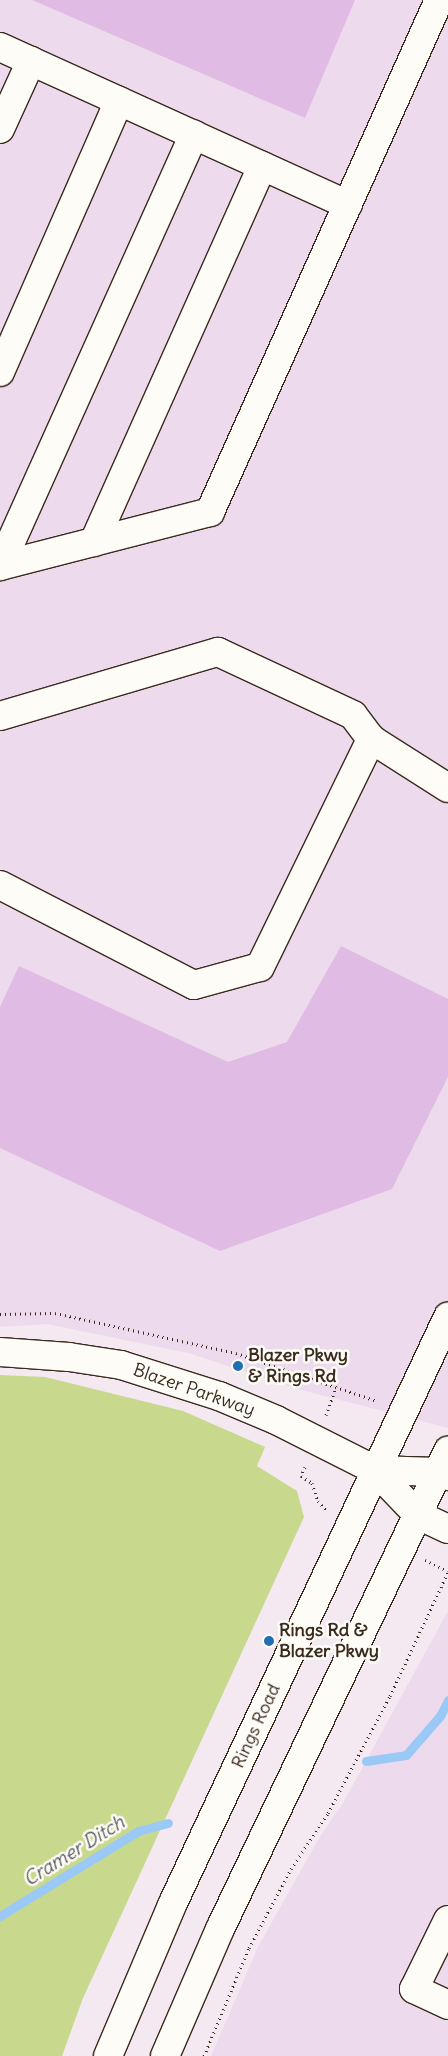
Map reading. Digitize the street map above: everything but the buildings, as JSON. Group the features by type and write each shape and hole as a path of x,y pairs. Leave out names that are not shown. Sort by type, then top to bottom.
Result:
{"main road":[{"path":"0,566 210,512 439,0"},
{"path":"0,47 348,205"},
{"path":"0,128 31,61"},
{"path":"0,372 119,101"},
{"path":"0,566 194,135"},
{"path":"94,542 262,166"},
{"path":"0,716 218,652 354,715 371,739 448,788"},
{"path":"0,885 194,985 260,967 371,739"},
{"name":"Rings Road","path":"108,2056 172,1905 448,1317"},
{"name":"Blazer Parkway","path":"0,1352 69,1356 170,1378 276,1420 375,1470 418,1515 448,1529"},
{"path":"165,2056 220,1929 418,1515 445,1466"},
{"name":"Blazer Parkway","path":"375,1470 445,1466"},
{"path":"448,1920 414,1989 448,2005"}],"path":[{"path":"0,1314 54,1313 236,1353 366,1396 402,1414"},
{"path":"204,2056 249,1948 290,1870 328,1813 390,1696 448,1572"}],"shaded area":[{"path":"0,0 448,0 448,1428 298,1389 188,1353 47,1324 0,1327"},
{"path":"448,1611 448,2056 211,2056 258,1947 319,1838 343,1803"}],"green space":[{"path":"0,1375 45,1377 183,1411 265,1447 257,1466 297,1491 304,1517 83,1998 62,2056 0,2056"}],"waterway":[{"name":"Cramer Ditch","path":"366,1761 406,1755 440,1716 448,1700"},
{"name":"Cramer Ditch","path":"0,1916 138,1831 168,1823"}],"place":[{"name":"Blazer Pkwy & Rings Rd","path":"238,1366"},
{"name":"Rings Rd & Blazer Pkwy","path":"269,1641"}]}
